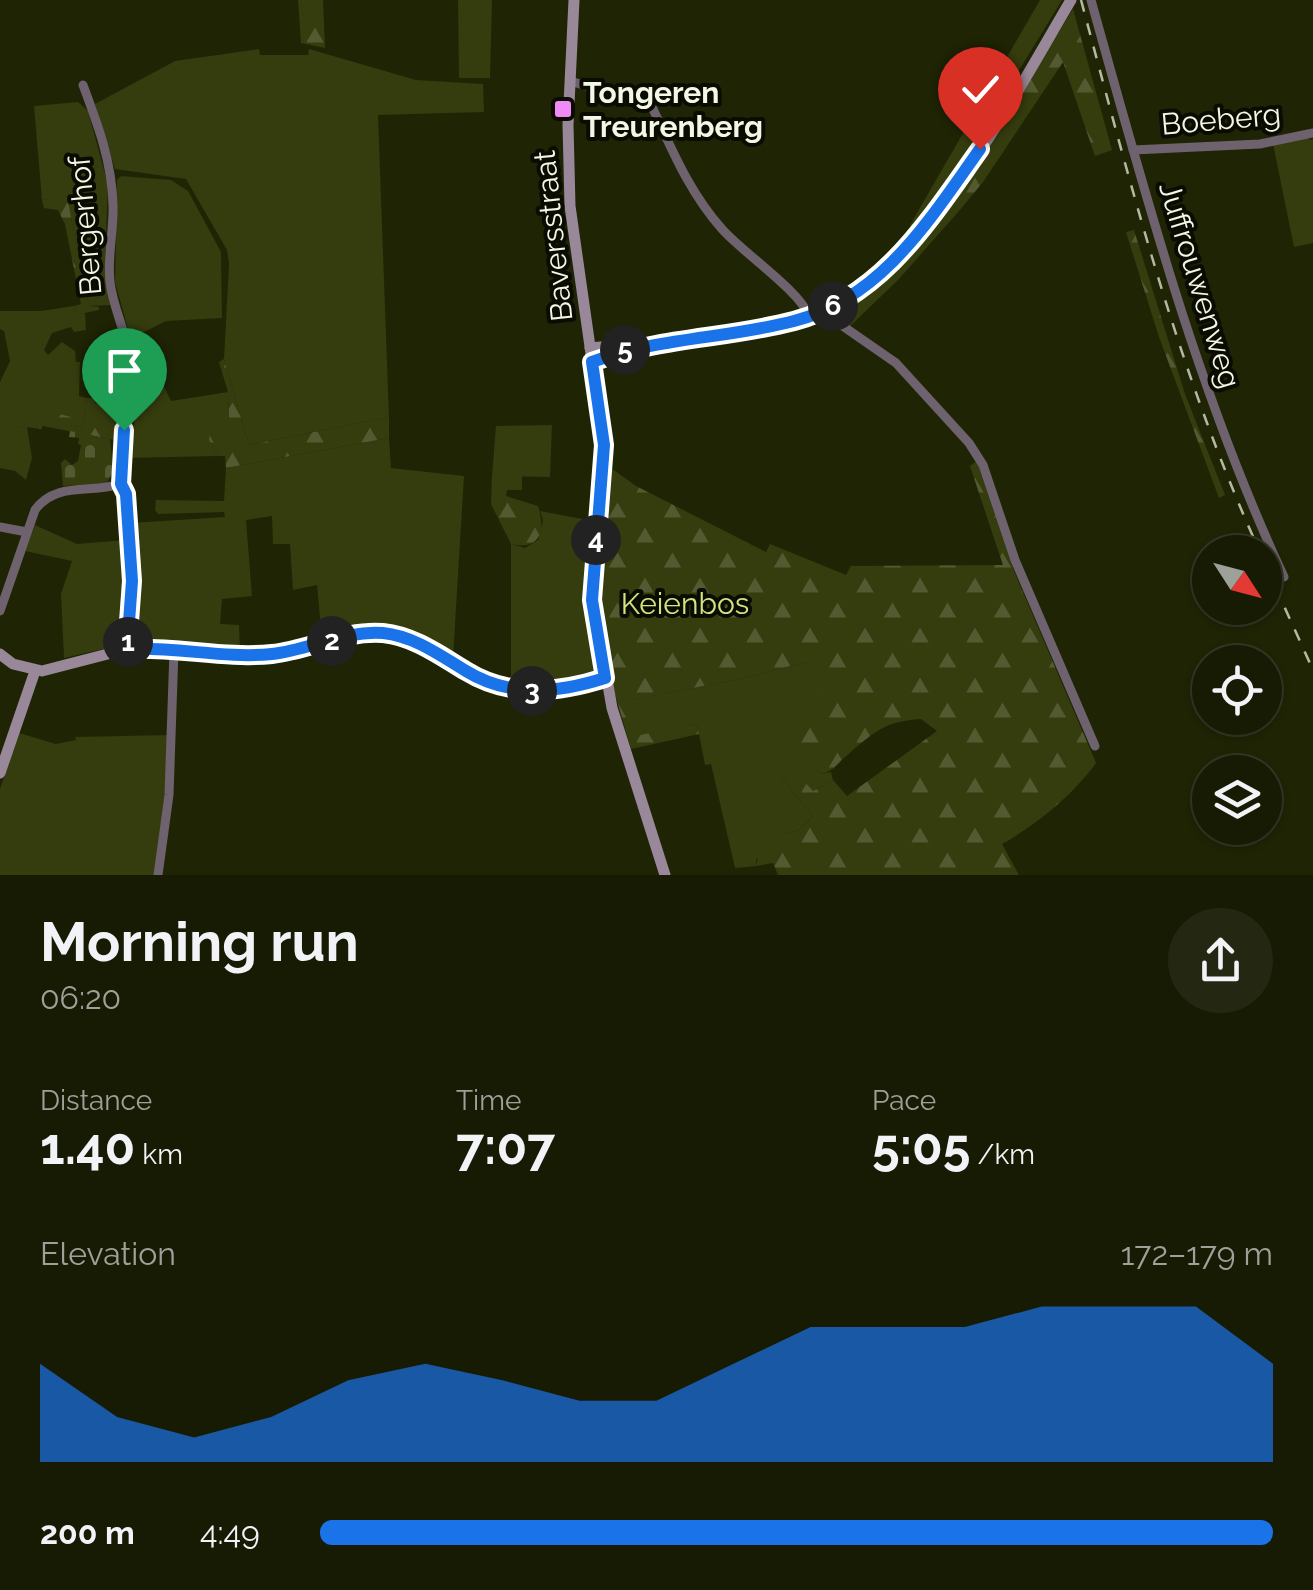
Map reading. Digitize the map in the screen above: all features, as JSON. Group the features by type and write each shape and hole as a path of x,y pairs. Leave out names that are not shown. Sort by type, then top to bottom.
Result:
{"main road":[{"name":"Baversstraat","path":"574,0 570,206 604,445 592,600 605,678 664,875"},
{"path":"590,348 638,346 777,324 815,314 870,283 912,240 980,149 1071,0"},
{"path":"592,362 638,346"},
{"path":"0,654 34,671 49,671 127,649 267,655 380,633 412,640 470,674 510,688 549,692 605,678"},
{"path":"0,772 34,671"}],"street":[{"name":"Juffrouwenweg","path":"1091,0 1174,297 1214,413 1284,577"},
{"path":"570,81 647,104 682,174 724,232 815,314 896,363 969,443 983,465 1014,560 1095,746"},
{"name":"Bergerhof","path":"83,85 111,172 110,284 127,340 121,484 126,494 132,581 127,649"},
{"name":"Boeberg","path":"1133,150 1260,144 1313,133"},
{"path":"0,611 35,510 46,497 62,491 121,484"},
{"path":"0,527 27,532"},
{"path":"158,875 169,795 174,650"}],"green space":[{"path":"298,0 323,0 325,48 301,43"},
{"path":"458,0 492,0 490,78 459,78"},
{"path":"1040,0 1062,0 961,165 910,234 910,225"},
{"path":"1073,9 1112,150 1095,156 1063,62 983,182 959,211 950,203"},
{"path":"259,49 260,55 308,55 309,49 416,80 483,84 484,112 378,115 389,417 249,445 224,359 227,250 186,179 115,169 95,104 175,61"},
{"path":"78,102 88,111 108,185 105,264 111,305 89,306 67,198 42,200 34,106"},
{"path":"1309,135 1309,140 1313,139 1313,243 1294,247 1273,144"},
{"path":"121,176 171,180 188,191 221,252 222,318 166,321 140,334 128,329 115,282 117,180"},
{"path":"67,197 89,306 99,307 75,315 74,306 81,304 65,224 58,210 44,208 42,200"},
{"path":"950,203 959,211 898,280 847,329 833,316 886,279"},
{"path":"1134,230 1185,394 1225,495 1219,498 1159,337 1126,232"},
{"path":"74,306 75,314 85,313 86,330 74,332 71,327 52,333 44,350 48,355 62,342 75,351 76,362 80,362 79,396 87,398 83,428 69,425 70,417 60,414 58,423 19,426 27,427 32,458 26,480 15,471 0,468 0,382 10,361 4,331 0,329 0,311"},
{"path":"224,359 249,445 389,417 389,438 226,468 225,456 218,456 209,440 211,424 229,420 228,392 219,362"},
{"path":"163,385 171,401 228,392 229,420 209,440 218,456 127,458 127,447 132,446 136,392 159,390"},
{"path":"87,398 121,407 120,441 43,426 19,426 21,416 57,423 60,414 71,417 70,425 83,428"},
{"path":"552,425 550,477 492,476 496,426"},
{"path":"70,431 110,439 113,471 107,483 63,486 61,463 65,459 72,465 78,461 81,445 79,438 69,437"},
{"path":"389,438 391,468 464,476 453,658 407,634 322,639 317,585 293,590 290,544 273,544 272,516 246,520 252,596 222,599 220,624 239,625 240,652 133,642 131,523 225,517 224,512 158,514 156,500 224,501 226,468"},
{"name":"Keienbos","path":"977,461 1014,571 1096,763 1053,808 1002,844 1019,875 778,875 773,863 757,866 761,851 779,831 785,834 799,830 813,816 780,776 791,767 813,791 833,780 847,796 937,731 921,719 888,726 863,741 831,770 820,774 786,737 826,711 806,662 627,701 635,736 697,724 699,734 631,749 611,680 598,596 611,468 636,486 766,552 770,544 846,575 851,566 1003,565 970,466"},
{"path":"492,476 522,476 522,490 507,490 506,496 538,506 541,531 529,545 511,544 491,504"},
{"path":"540,511 593,521 585,584 597,669 591,677 556,686 511,684 511,544 525,548 538,540 543,520"},
{"path":"35,525 77,544 125,540 128,591 120,645 64,658 61,594 72,561 25,551"},
{"path":"806,662 827,711 787,737 820,774 831,772 833,780 813,791 780,776 813,816 799,830 785,834 756,860 757,866 735,868 711,764 705,765 697,724 635,737 626,701"},
{"path":"19,733 56,744 76,740 75,737 169,735 155,875 0,875 0,789"}],"railway":[{"path":"1081,0 1159,280 1205,417 1253,535"},
{"path":"1282,602 1313,670"}],"place":[{"name":"Tongeren Treurenberg","path":"563,109"}],"route":[{"path":"124,430 121,484 126,494 132,581 127,649 267,655 380,633 412,640 486,682 510,688 549,692 605,678 592,600 604,445 592,362 638,346 793,321 822,312 853,295 898,258 980,149"}]}
